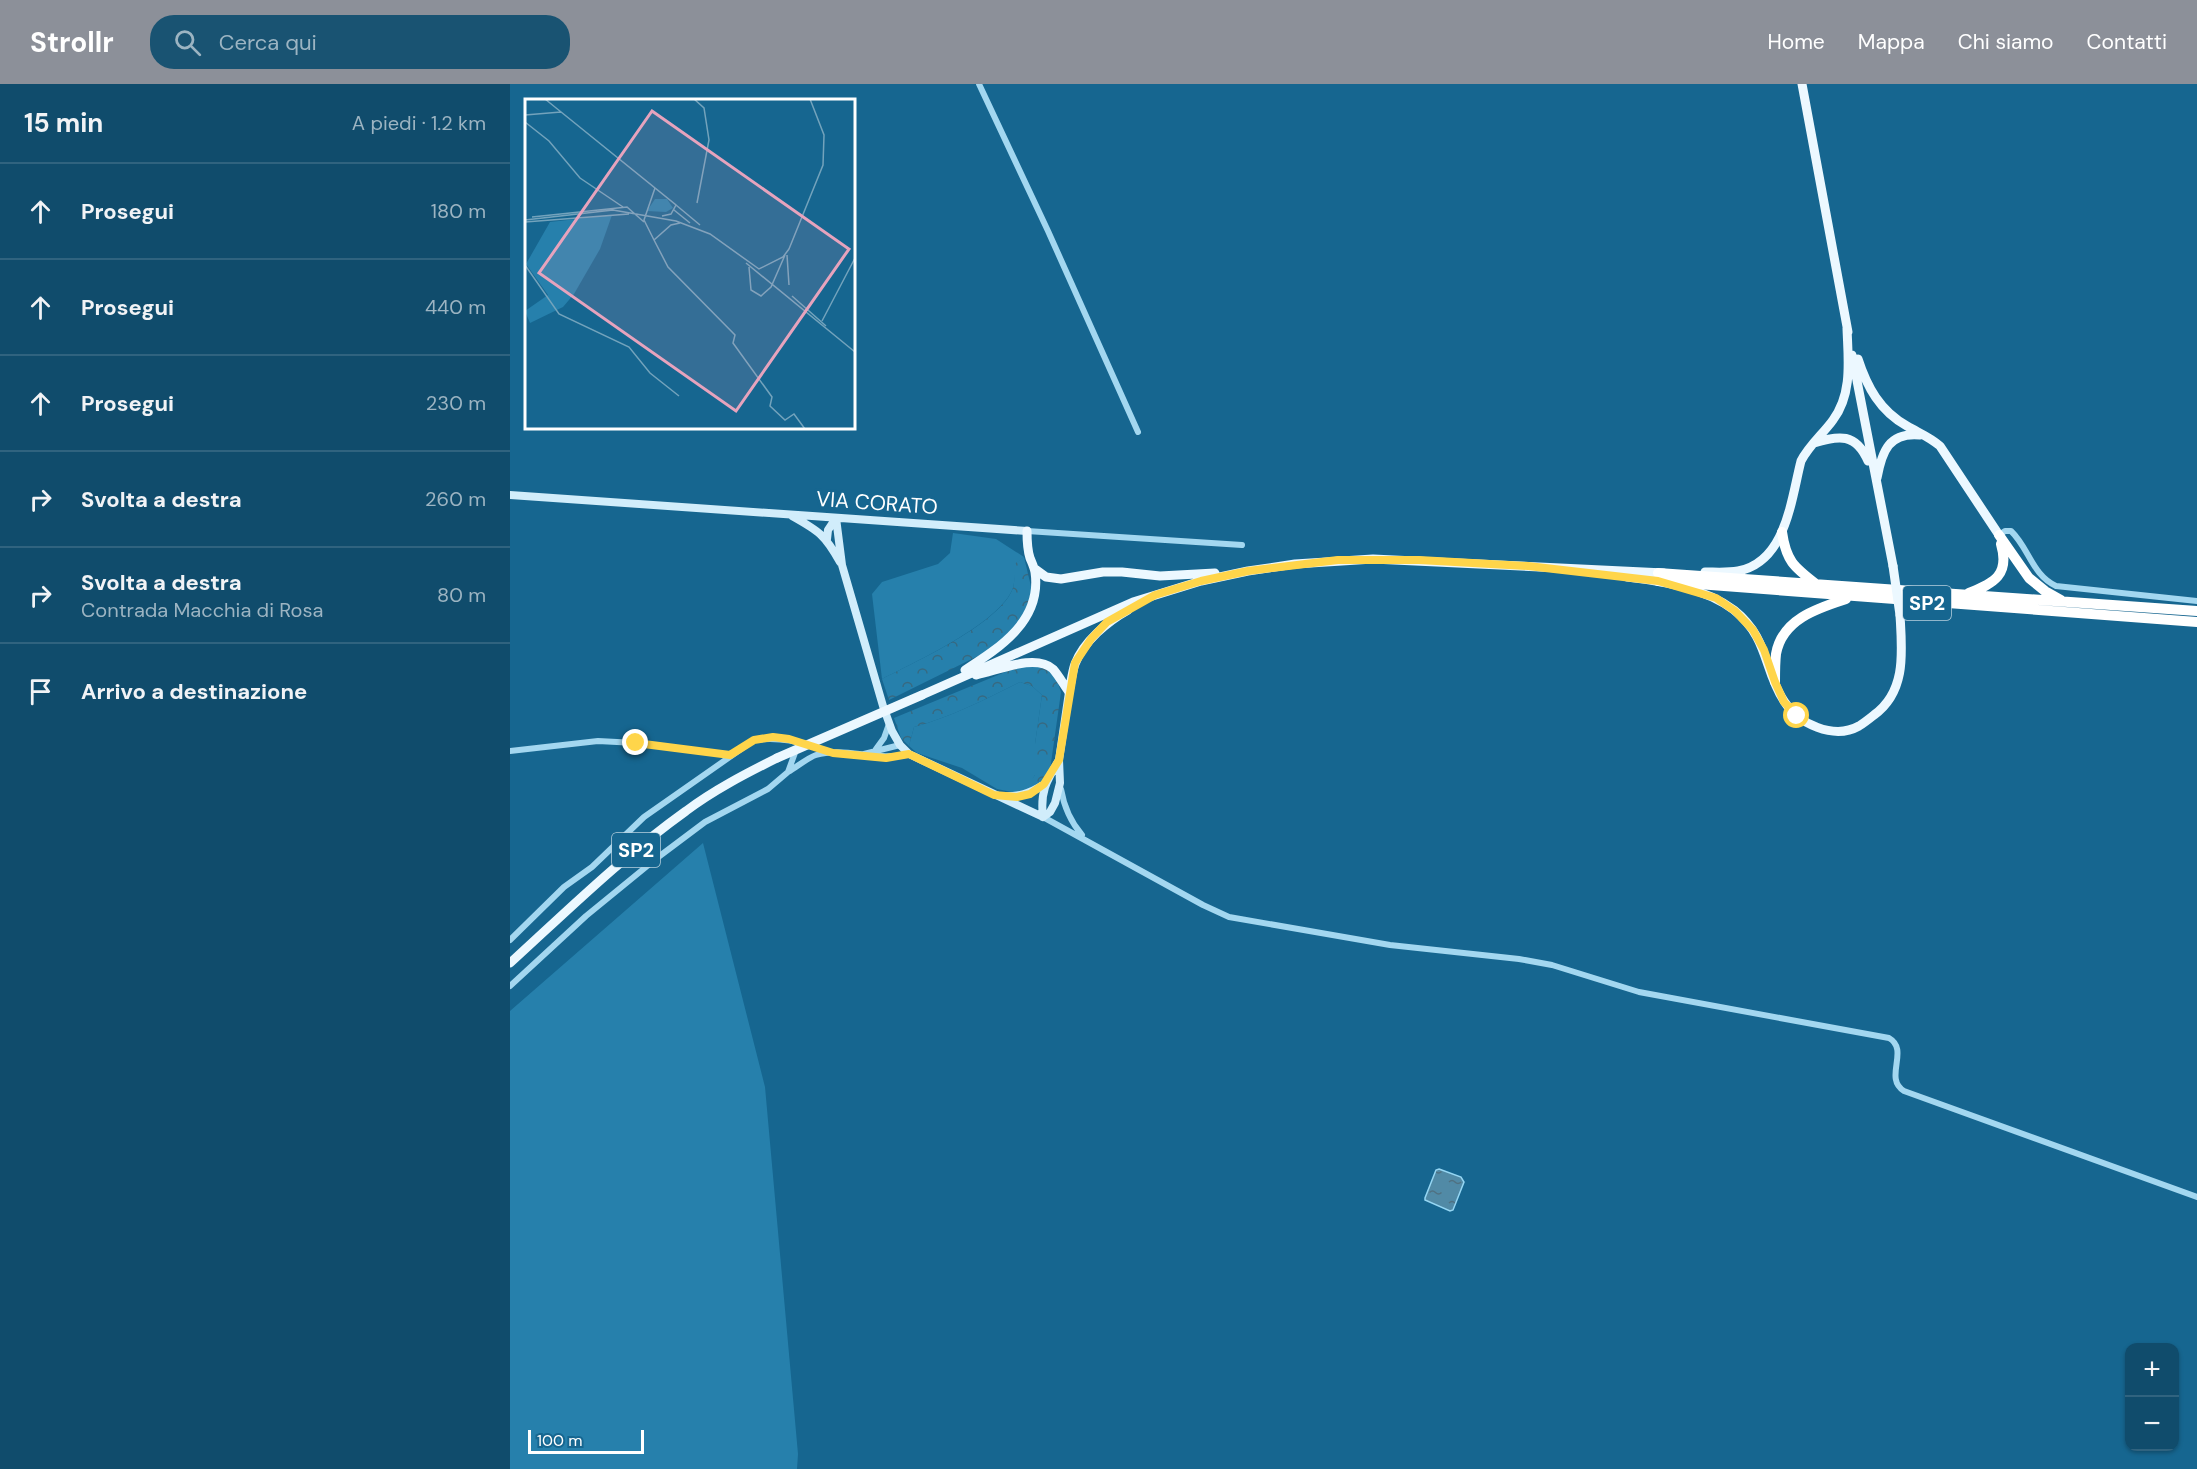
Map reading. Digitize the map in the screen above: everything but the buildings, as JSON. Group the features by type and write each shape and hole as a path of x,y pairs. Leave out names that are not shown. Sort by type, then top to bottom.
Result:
{"highway":[{"path":"1782,532 1788,558 1795,567 1816,584"},
{"path":"1966,594 1989,585 1998,577 2004,555 1998,535"},
{"path":"1998,535 2029,578 2064,602"},
{"name":"SP2","path":"1658,577 1816,584 2197,611"},
{"name":"SP2","path":"1658,577 1851,597 2197,622"},
{"path":"1775,682 1776,652 1785,633 1802,616 1820,607 1851,597"}],"main road":[{"path":"1658,577 1716,598 1735,611 1753,630 1764,650 1784,702 1797,716 1815,727 1835,731 1858,727 1882,709 1897,688 1902,661 1900,615 1893,566 1802,84"},
{"path":"1847,328 1865,381 1874,397 1888,412 1906,425 1928,436 1940,446 1998,535"},
{"path":"1658,577 1739,571 1770,554 1782,532 1801,461 1834,418 1845,397 1848,378 1847,328"},
{"path":"1876,482 1880,461 1888,444 1900,436 1911,434 1928,436"},
{"path":"1814,443 1836,436 1852,440 1863,450 1876,482"},
{"name":"VIA CORATO","path":"510,495 1027,531"},
{"path":"789,514 815,528 827,539 842,565"},
{"path":"827,539 828,530 837,518"},
{"path":"837,518 842,565 889,723 900,745 909,754 1043,817"},
{"path":"938,688 983,659 1016,632 1034,605 1035,569 1027,547 1027,531"},
{"name":"SP2","path":"510,963 612,871 672,821 726,784 922,695 1106,614 1155,595 1201,581 1248,571 1295,564 1373,559 1528,566 1658,577"},
{"path":"1035,569 1046,577 1061,579 1103,572 1160,576 1248,571"},
{"path":"1043,817 1050,812 1055,802 1060,783 1059,760 1075,663 1091,639 1107,622 1155,595"},
{"path":"961,678 1024,663 1038,662 1053,669 1070,692"},
{"path":"1043,817 1041,801 1044,784 1059,760"},
{"path":"994,795 1017,797 1030,794 1044,784"}],"street":[{"path":"979,84 1056,248 1138,432"},
{"name":"VIA CORATO","path":"1027,531 1242,545"},
{"path":"1998,535 2011,531 2039,574 2056,586 2197,600"},
{"path":"875,750 884,738 889,723"},
{"path":"510,940 564,887 592,867 644,817 754,740 773,737 789,739 833,753"},
{"path":"788,772 796,750 789,739"},
{"path":"510,751 598,741 636,743 730,755"},
{"path":"861,755 900,745"},
{"path":"510,986 586,916 665,852 705,822 768,789 788,772 816,755 833,753 896,758 909,754"},
{"path":"1060,783 1064,807 1075,827 1087,840"},
{"path":"1043,817 1229,917 1390,945 1519,959 1552,965 1639,992 1889,1038 1895,1042 1898,1049 1895,1079 1897,1085 1904,1091 2197,1197"}],"green space":[{"path":"953,533 996,539 1024,557 1014,565 1013,588 992,615 975,628 935,652 882,679 872,594 882,582 938,564 950,553"},
{"path":"1024,557 1033,595 1020,624 992,649 889,700 882,679 935,652 992,615 1013,588 1013,565"},
{"path":"1022,665 1043,665 1055,675 1061,692 1050,770 1043,782 1031,789 1030,782 1035,775 1035,744 1042,695 1032,686 1020,682 955,713 914,727 909,746 901,738 894,718"},
{"path":"1020,682 1032,686 1042,695 1035,744 1035,775 1031,782 1031,789 1022,794 997,789 962,768 917,753 909,746 914,727 955,713"},
{"path":"703,843 765,1087 798,1454 797,1469 510,1469 510,1011"}],"water":[{"path":"1436,1170 1461,1177 1464,1182 1453,1210 1450,1211 1425,1200"}],"route":[{"path":"636,743 730,755 754,740 773,737 789,739 833,753 886,758 909,754 994,795 1017,797 1030,794 1044,784 1059,760 1075,663 1091,639 1107,622 1155,595 1201,581 1295,564 1373,559 1528,566 1658,581 1716,598 1735,611 1753,630 1764,650 1784,702 1797,716"}]}
